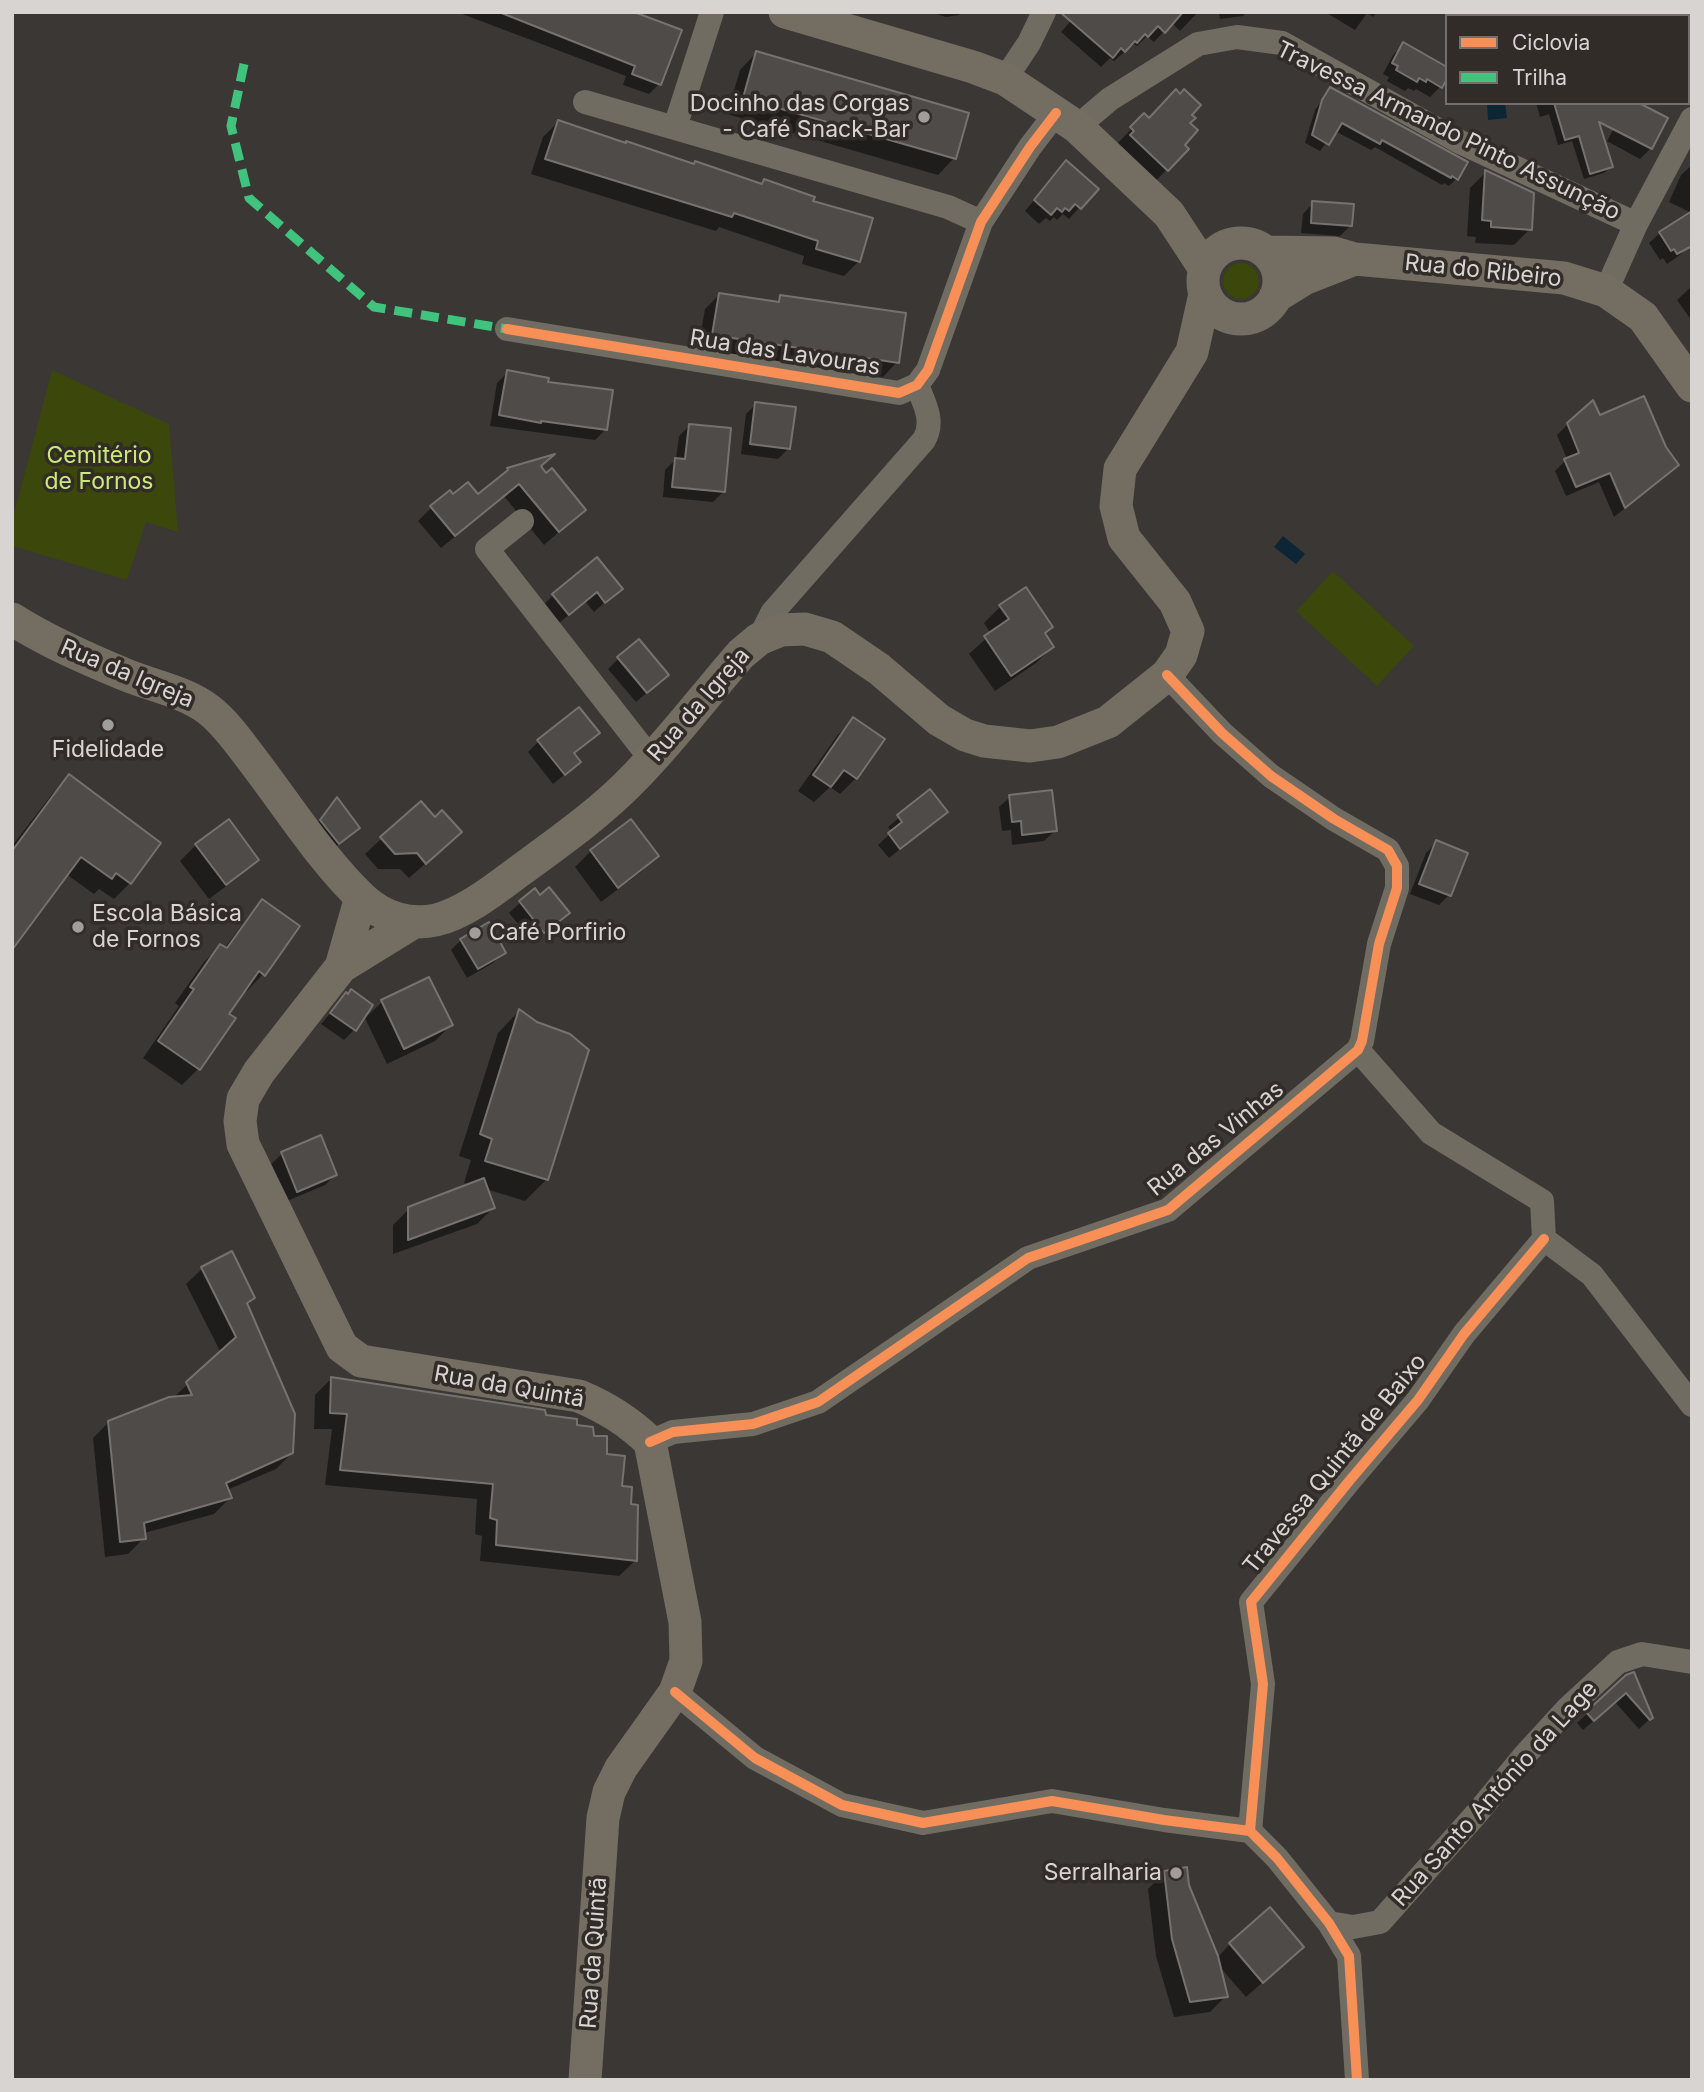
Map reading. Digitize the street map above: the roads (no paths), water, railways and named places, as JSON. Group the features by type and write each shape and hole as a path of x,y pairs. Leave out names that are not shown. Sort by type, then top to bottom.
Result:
{"main road":[{"path":"785,12 960,63 1005,79 1067,120 1168,214 1231,244"},
{"path":"1168,214 1205,281 1211,305 1221,314 1246,318 1268,307 1275,297 1278,273 1266,252 1244,243 1231,244 1211,257 1205,281"},
{"name":"Rua do Ribeiro","path":"1266,252 1334,253 1355,259 1564,278 1606,291 1643,317 1687,368"},
{"name":"Rua do Ribeiro","path":"1275,297 1294,284 1355,259"},
{"name":"Rua da Igreja","path":"12,619 40,637 125,675 196,702 211,711 242,746 334,867 361,897 377,911 396,919 414,922 437,919 459,910 498,887 600,810 651,759 741,654 759,639 781,630 805,629 832,637 879,669 939,720 965,735 1003,744 1030,746 1058,742 1080,734 1108,722 1167,675 1181,655 1188,631 1175,601 1124,538 1116,506 1120,469 1192,352 1205,281"},
{"name":"Rua da Igreja","path":"1192,352 1246,318"},
{"name":"Rua da Quintã","path":"341,967 361,897"},
{"name":"Rua da Quintã","path":"414,922 341,967 259,1072 243,1098 240,1121 243,1144 342,1348 361,1361 579,1396 608,1408 632,1425 650,1443 685,1622 686,1661 675,1692 621,1768 609,1792 603,1818 585,2080"}],"street":[{"path":"676,127 712,12"},
{"path":"1005,79 1029,43 1044,12"},
{"name":"Travessa Armando Pinto Assunção","path":"1067,120 1110,99 1198,44 1237,37 1282,43 1458,141 1636,224"},
{"path":"585,102 948,207 981,222"},
{"path":"1606,291 1636,224 1692,119"},
{"path":"759,639 772,613 930,430 929,417 916,385 928,370 981,222 1030,147 1067,120"},
{"name":"Rua das Lavouras","path":"507,329 900,393 916,385"},
{"path":"522,521 487,549 651,759"},
{"path":"1167,675 1222,733 1271,776 1334,819 1388,850 1397,866 1397,888 1379,944 1362,1041 1357,1050 1431,1133 1542,1201 1544,1239 1592,1275 1692,1405"},
{"name":"Rua das Vinhas","path":"650,1443 673,1432 753,1424 818,1402 1028,1258 1168,1210 1357,1050"},
{"name":"Travessa Quintã de Baixo","path":"1250,1831 1263,1684 1251,1602 1418,1400 1464,1334 1544,1239"},
{"name":"Rua Santo António da Lage","path":"1349,1956 1478,1812 1524,1755 1567,1709 1618,1662 1642,1654 1692,1662"},
{"path":"675,1692 755,1759 842,1805 923,1823 1052,1801 1250,1831 1277,1858 1329,1923 1349,1956 1357,2080"},
{"name":"Rua Santo António da Lage","path":"1329,1923 1353,1927 1380,1922"}],"water":[{"path":"1487,105 1505,105 1507,118 1488,120"},
{"path":"1283,536 1305,554 1296,564 1274,547"}],"place":[{"name":"Docinho das Corgas - Café Snack-Bar","path":"924,117"},
{"name":"Fidelidade","path":"108,725"},
{"name":"Escola Básica de Fornos","path":"78,927"},
{"name":"Café Porfirio","path":"475,933"},
{"name":"Serralharia","path":"1176,1873"}],"park label":[{"name":"Cemitério de Fornos","path":"99,469"}]}
